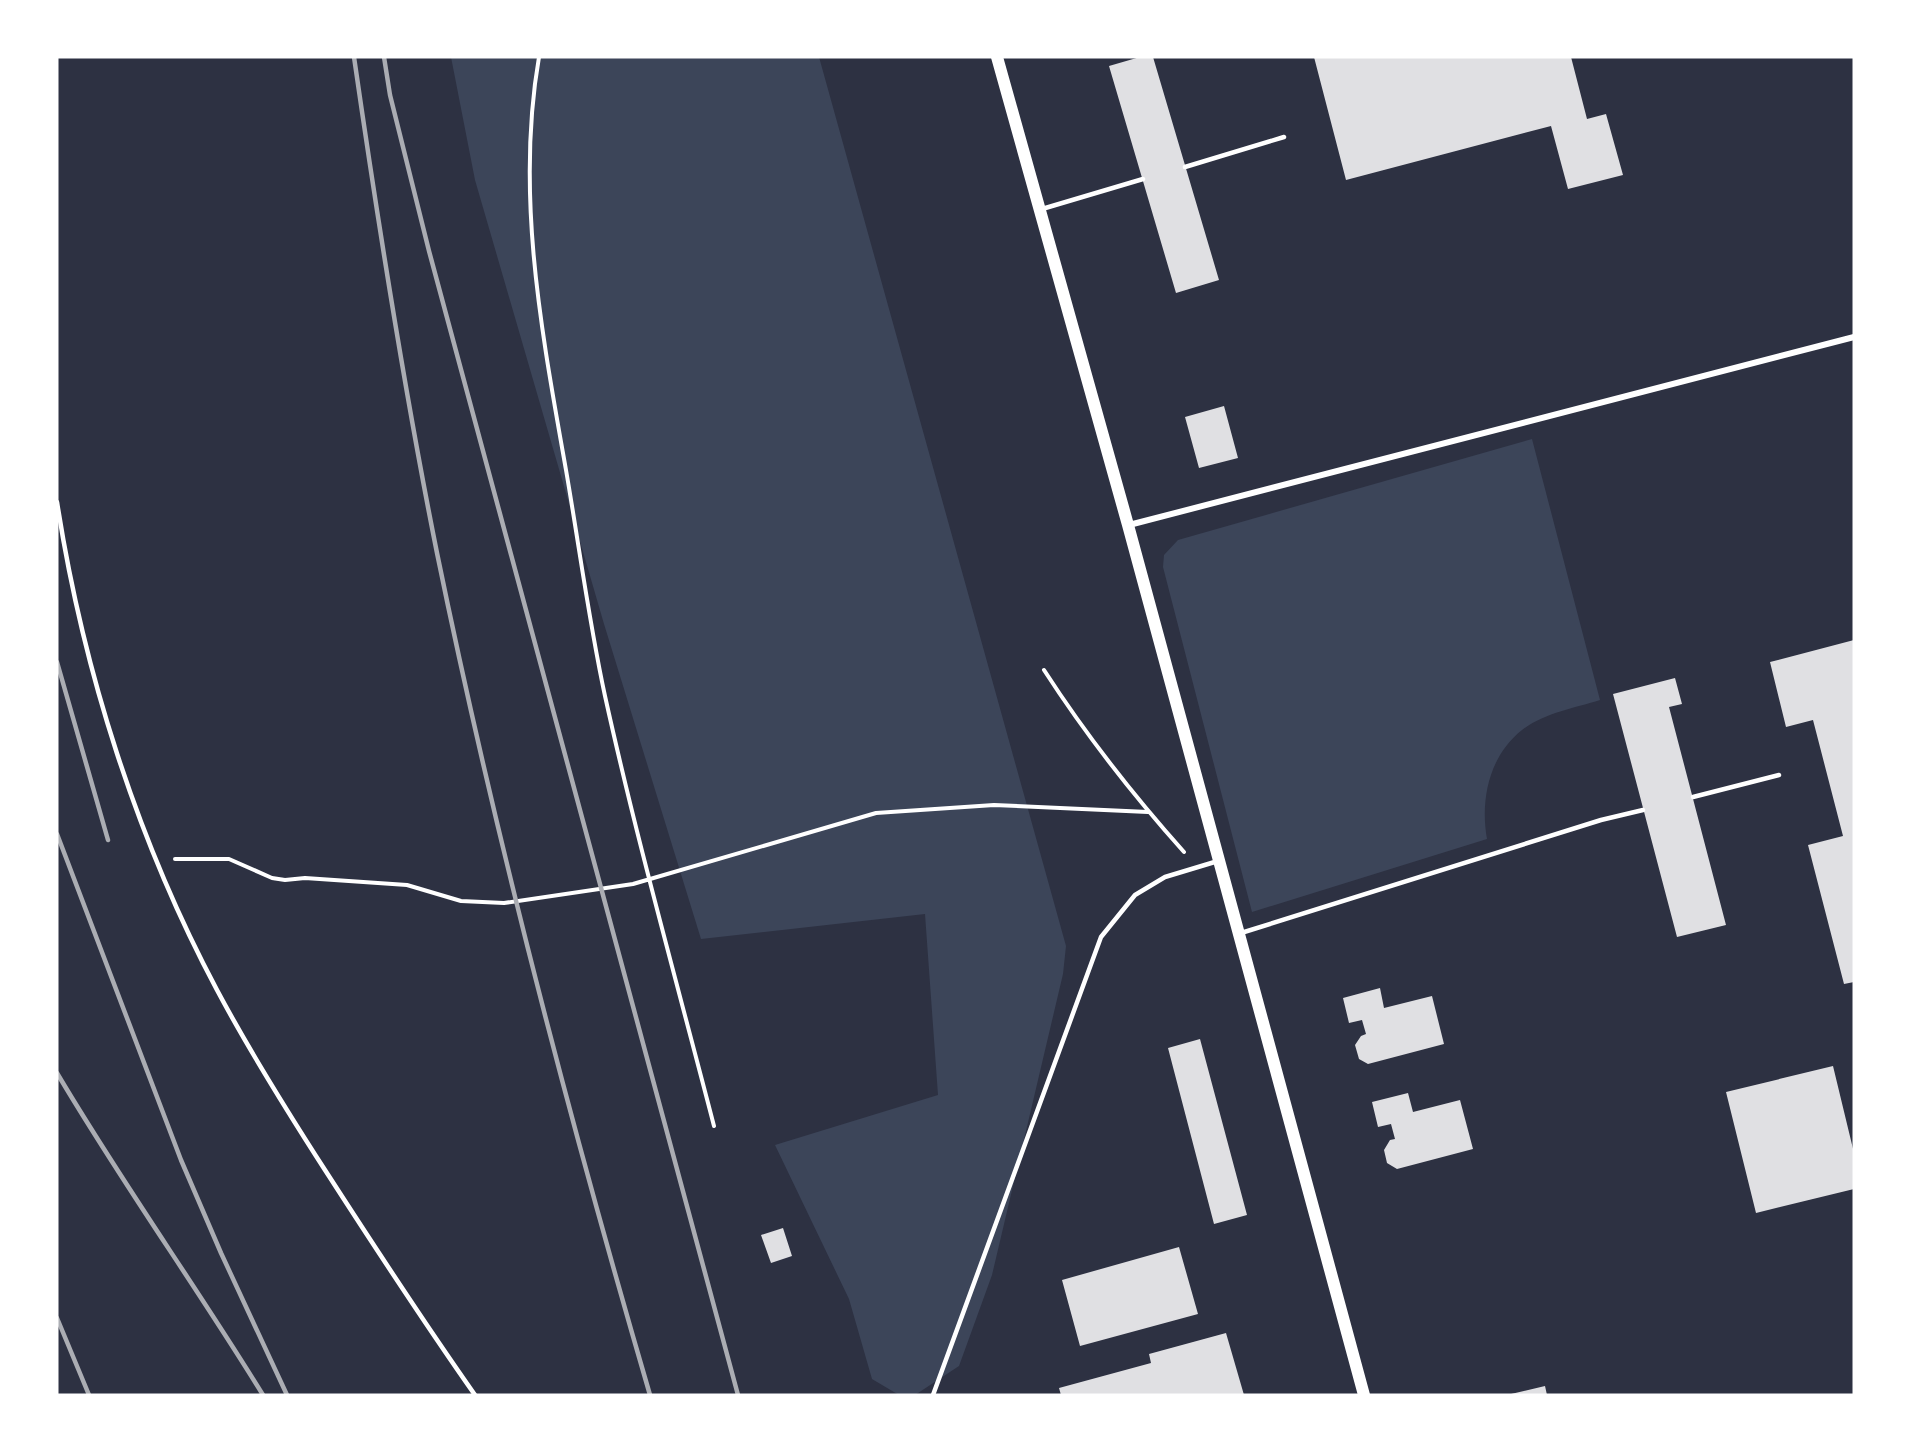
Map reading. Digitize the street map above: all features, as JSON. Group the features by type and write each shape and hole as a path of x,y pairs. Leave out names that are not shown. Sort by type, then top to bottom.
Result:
{"main road":[{"path":"997,57 1128,525 1364,1395"}],"street":[{"path":"1128,525 1854,338"}],"lane":[{"path":"1185,167 1284,137"},
{"path":"1040,210 1143,179"},
{"path":"57,502 66,560 96,684 156,861 187,930 268,1082 408,1299 475,1395"},
{"path":"1693,797 1779,774"},
{"path":"1239,934 1601,820 1643,810"},
{"path":"933,1395 1101,936 1135,896 1165,877 1218,861"}],"path":[{"path":"538,57 534,83 529,182 536,281 605,694 650,880 714,1126"},
{"path":"1044,670 1071,711 1148,813 1197,867"},
{"path":"165,860 229,859 272,878 407,885 461,901 504,903 650,880 876,813 994,805 1148,813"}],"shaded area":[{"path":"451,57 819,57 1066,946 1063,974 992,1275 959,1366 915,1395 899,1395 872,1379 849,1299 775,1145 938,1095 925,914 701,939 604,624 475,180"},
{"path":"1532,439 1600,700 1540,719 1522,730 1511,741 1502,753 1489,780 1485,809 1487,839 1252,912 1163,567 1164,555 1178,540"}],"building":[{"path":"1140,57 1153,57 1219,280 1176,293 1109,66"},
{"path":"1314,57 1571,57 1587,119 1606,114 1623,175 1568,189 1551,126 1346,180"},
{"path":"1224,406 1238,458 1199,468 1185,417"},
{"path":"1854,640 1854,982 1844,984 1808,845 1843,836 1813,720 1786,727 1770,662"},
{"path":"1675,678 1682,704 1669,707 1726,925 1677,937 1613,694"},
{"path":"1380,988 1384,1008 1432,996 1444,1044 1368,1064 1359,1059 1355,1045 1361,1036 1366,1034 1362,1020 1349,1023 1343,998"},
{"path":"1200,1039 1247,1215 1214,1224 1168,1048"},
{"path":"1833,1066 1854,1153 1854,1189 1756,1213 1726,1092"},
{"path":"1408,1093 1413,1112 1460,1100 1473,1149 1397,1169 1387,1163 1384,1150 1390,1140 1395,1139 1391,1124 1378,1127 1372,1102"},
{"path":"783,1228 792,1256 771,1263 761,1235"},
{"path":"1179,1247 1198,1314 1080,1346 1062,1280"},
{"path":"1226,1333 1244,1395 1061,1395 1059,1388 1151,1363 1149,1354"},
{"path":"1545,1386 1547,1395 1511,1395 1511,1394"}],"railway":[{"path":"354,57 403,368 459,659 483,765 562,1081 650,1395"},
{"path":"384,57 390,95 429,251 738,1395"},
{"path":"57,662 108,840"},
{"path":"57,834 181,1160 287,1395"},
{"path":"57,1073 263,1395"},
{"path":"57,1318 89,1395"}]}
